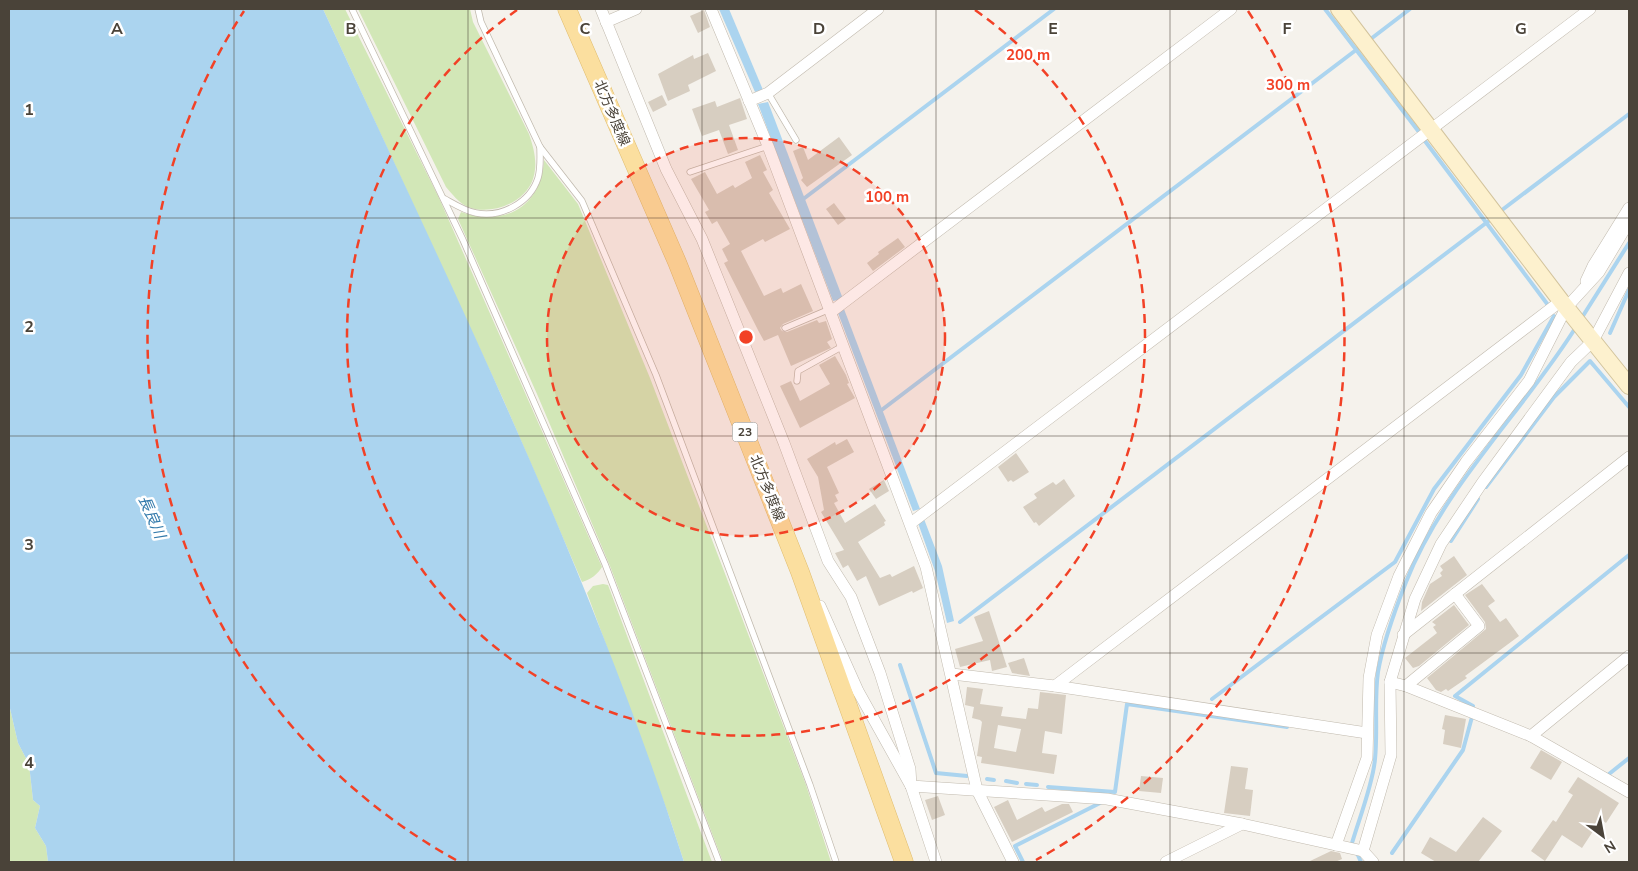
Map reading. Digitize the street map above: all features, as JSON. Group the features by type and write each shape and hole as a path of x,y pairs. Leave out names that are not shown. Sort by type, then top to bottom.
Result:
{"main road":[{"name":"北方多度線","path":"566,11 677,262 800,572 904,862"}],"street":[{"path":"600,9 666,170 702,239 784,443 828,561 852,597 880,673 936,862"},
{"path":"606,22 636,9"},
{"path":"711,9 768,146 911,523 926,567 977,790 1013,862"},
{"path":"749,101 768,92 878,9"},
{"path":"830,311 1231,9"},
{"path":"1339,9 1565,307 1629,386"},
{"path":"911,523 1590,9"},
{"path":"1582,290 1593,266 1629,208"},
{"path":"1055,686 1565,307 1599,272 1629,222"},
{"path":"912,786 1107,799 1242,824 1341,846 1372,859 1391,755 1390,682 1415,599 1441,544 1482,483 1571,362 1592,339 1629,273"},
{"path":"1341,846 1367,758 1369,678 1377,635 1399,576 1441,499 1466,462 1530,381 1565,307"},
{"path":"1404,635 1629,457"},
{"path":"800,572 822,610 858,691 912,786"},
{"path":"1406,686 1478,626 1455,594"},
{"path":"1531,736 1629,656"},
{"path":"952,674 1055,686 1367,732"},
{"path":"1390,682 1406,686 1531,736 1629,792"},
{"path":"1166,862 1242,824"}],"lane":[{"path":"352,9 444,199 605,564 719,862"},
{"path":"478,9 488,38 540,147 582,201 656,375 810,785 836,862"},
{"path":"768,92 796,140"},
{"path":"690,172 768,146"},
{"path":"444,199 476,213 492,214 514,207 526,197 538,178 540,147"},
{"path":"785,328 830,311"},
{"path":"797,381 798,371 844,346"}],"green space":[{"path":"323,9 345,9 439,198 602,567 588,580 582,582 503,399"},
{"path":"358,9 470,9 473,22 529,134 535,156 534,173 529,187 523,195 506,205 487,210 468,207 451,193 446,187"},
{"path":"544,160 578,204 650,378 806,785 831,862 723,862 610,566 537,394 458,219 461,212 492,217 506,215 518,209 528,201 536,190"},
{"path":"608,585 712,862 684,862 587,593 593,586"},
{"path":"9,704 18,743 29,764 33,800 40,806 35,828 46,846 48,862 9,862"}],"water":[{"name":"長良川","path":"9,9 323,9 469,324 562,536 647,752 684,862 48,862 46,846 35,828 40,806 33,800 29,764 18,743 9,704"},
{"path":"719,9 729,9 763,90 755,92"},
{"path":"768,102 843,299 833,301 758,104"},
{"path":"844,309 920,509 913,511 838,313"},
{"path":"924,519 942,566 954,621 947,623 935,571 918,523"}],"building":[{"path":"704,10 710,27 698,33 690,16"},
{"path":"708,53 716,71 688,85 690,91 668,101 658,74 693,55 694,59"},
{"path":"662,95 667,105 653,112 648,102"},
{"path":"740,98 747,119 729,125 738,150 728,154 719,130 702,136 692,109 715,101 717,107"},
{"path":"839,137 852,155 807,187 801,180 803,178 793,151 803,147 808,160"},
{"path":"760,155 767,170 763,172 773,190 769,193 790,229 765,242 763,239 741,251 764,296 781,288 783,293 801,284 813,311 783,324 780,328 782,331 787,332 817,320 819,323 826,321 832,339 827,342 831,348 791,366 778,335 764,341 759,332 724,263 728,261 722,249 730,244 717,221 712,224 705,212 709,210 691,179 705,172 717,194 733,185 735,188 752,178 745,162"},
{"path":"834,203 846,219 838,225 826,209"},
{"path":"898,238 905,247 873,271 867,263 879,254 878,252"},
{"path":"835,356 846,375 849,383 847,384 855,398 800,428 780,386 791,381 800,401 830,384 819,365"},
{"path":"847,439 854,452 827,467 839,493 835,495 838,501 834,503 845,523 875,504 886,521 884,522 885,525 858,542 880,578 890,574 892,577 914,566 923,588 879,606 866,576 857,581 848,565 843,568 835,553 844,550 821,512 824,510 818,477 807,459 835,442 836,445"},
{"path":"1016,453 1029,472 1013,482 1011,480 1008,482 998,467"},
{"path":"1064,479 1075,496 1039,526 1036,522 1034,523 1023,507 1037,498 1034,494 1053,482 1056,485"},
{"path":"884,480 889,491 876,499 869,489"},
{"path":"1454,556 1467,575 1421,611 1422,602 1430,584 1442,576 1440,573 1443,570 1440,566"},
{"path":"1482,584 1495,601 1488,606 1500,622 1506,618 1519,636 1448,691 1446,689 1441,692 1436,690 1427,678 1486,629 1485,622 1465,595"},
{"path":"1454,605 1469,625 1419,666 1413,668 1405,658 1437,633 1433,627 1436,625 1432,622"},
{"path":"989,611 1007,667 992,671 990,660 960,667 955,649 983,641 974,617"},
{"path":"1024,658 1030,676 1012,673 1008,663"},
{"path":"967,687 983,689 980,704 1003,707 1001,716 1026,719 1028,708 1038,709 1040,692 1066,695 1062,734 1045,731 1042,753 1057,755 1054,774 981,763 982,757 977,756 982,722 972,718 974,707 965,705","holes":["998,725 1021,729 1016,752 994,748"]},
{"path":"1445,715 1466,719 1461,748 1443,744 1445,730 1442,729"},
{"path":"1541,750 1562,762 1551,780 1530,768"},
{"path":"1231,766 1248,768 1245,789 1253,790 1250,816 1224,813"},
{"path":"1141,776 1163,778 1161,793 1139,791"},
{"path":"1578,777 1619,803 1606,823 1601,819 1582,848 1562,835 1545,861 1531,851 1553,820 1556,822 1573,795 1568,792"},
{"path":"938,796 945,815 932,820 925,800"},
{"path":"1008,800 1017,820 1042,807 1045,812 1062,804 1069,804 1073,812 1012,842 994,807"},
{"path":"1483,817 1502,831 1478,862 1436,862 1421,853 1430,837 1456,852"},
{"path":"1331,851 1340,853 1342,859 1335,862 1308,862"}],"waterway":[{"path":"802,200 1054,9"},
{"path":"1325,9 1419,132"},
{"path":"1372,38 1410,9"},
{"path":"879,412 1360,47"},
{"path":"1502,210 1629,114"},
{"path":"1425,141 1548,305"},
{"path":"960,622 1490,220"},
{"path":"1581,319 1629,243"},
{"path":"1610,333 1629,290"},
{"path":"1212,699 1395,562 1434,489 1521,375 1554,316"},
{"path":"1354,847 1352,843 1374,769 1377,683 1380,661 1406,582 1422,547 1462,482 1555,359 1576,327"},
{"path":"1486,487 1554,397 1590,361 1629,407"},
{"path":"1451,541 1478,499"},
{"path":"1473,706 1455,696 1629,555"},
{"path":"900,665 936,773 967,776"},
{"path":"1048,787 1115,792 1127,704 1287,727"},
{"path":"1392,853 1463,750 1472,717"},
{"path":"1609,774 1629,758"},
{"path":"987,779 994,780"},
{"path":"1006,781 1017,783"},
{"path":"1026,784 1037,785"},
{"path":"1023,862 1015,846 1102,802"},
{"path":"1357,853 1361,862"}]}
